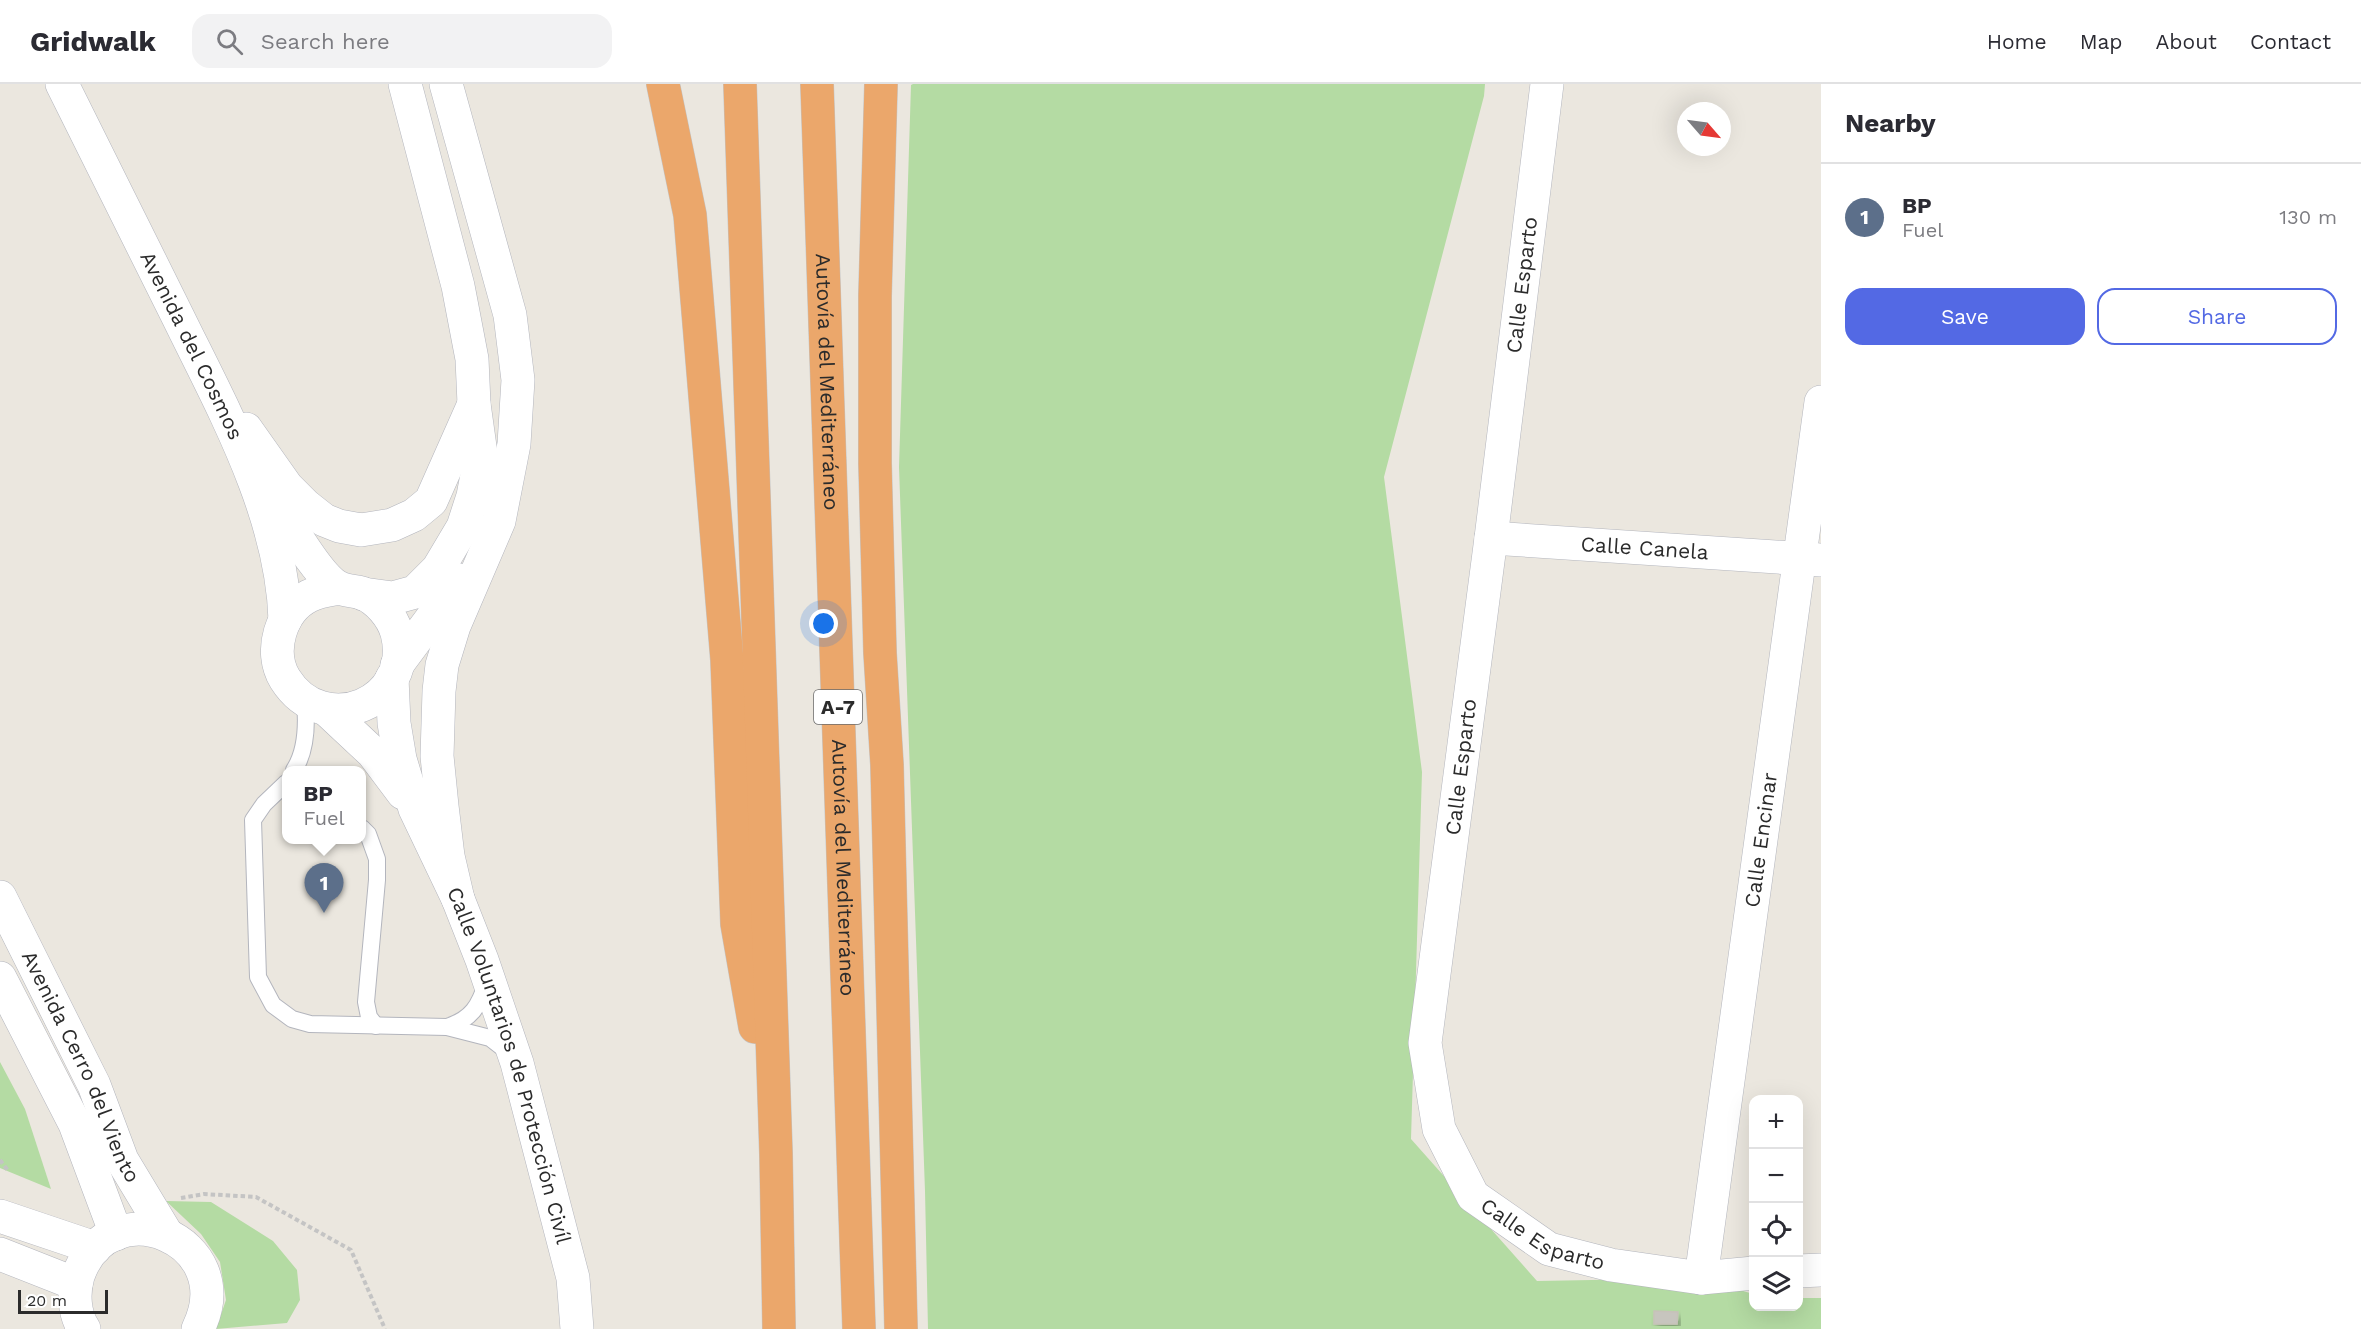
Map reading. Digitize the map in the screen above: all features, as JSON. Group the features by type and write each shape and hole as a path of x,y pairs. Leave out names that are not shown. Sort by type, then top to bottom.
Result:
{"highway":[{"path":"663,84 690,215"},
{"path":"676,84 690,215 727,660 737,924 776,1154"},
{"path":"740,84 776,1154 779,1329"},
{"name":"Autovía del Mediterráneo","path":"817,84 860,1329"},
{"path":"881,84 875,296 875,463 880,653 887,765 901,1329"}],"street":[{"name":"Avenida del Cosmos","path":"62,84 237,438 276,553 283,586 285,620"},
{"path":"405,84 458,286 472,359 474,404 481,454 473,496 466,517 438,569 415,592 393,598 352,591 324,591 308,597 295,607 285,620 278,638 278,656 282,674 291,689 316,706 348,710 368,704 384,690 471,564 486,549"},
{"path":"446,84 510,315 518,380 514,444 499,521 454,626 442,665 439,690 437,756 448,856 458,900"},
{"name":"Calle Esparto","path":"1547,84 1425,1043 1439,1129 1473,1196 1549,1249 1611,1265 1701,1278 1749,1273"},
{"path":"210,382 226,399 287,487 305,505 324,520 339,526 362,530 392,525 414,515 431,501 474,404"},
{"name":"Calle Encinar","path":"1701,1278 1810,560 1821,402"},
{"path":"237,438 310,556 328,579 378,603 390,616 397,633 399,650 395,671"},
{"name":"Calle Canela","path":"1491,538 1810,560"},
{"name":"Calle Voluntarios de Protección Civíl","path":"395,671 394,723 400,759 415,809 458,900 517,1063 573,1278 577,1329"},
{"name":"Calle Voluntarios de Protección Civíl","path":"316,706 373,753 415,809"},
{"name":"Avenida Cerro del Viento","path":"0,897 94,1086 122,1160 166,1233"},
{"name":"Avenida Cerro del Viento","path":"0,978 75,1124 105,1241"},
{"path":"0,1216 105,1241"},
{"path":"84,1329 75,1305 76,1284 82,1265 105,1241 132,1230 149,1230 166,1233 183,1243 196,1258 205,1276 208,1296 205,1316 198,1329"},
{"path":"0,1254 76,1284"},
{"path":"1803,1270 1821,1270"}],"lane":[{"path":"298,766 307,725 316,706"},
{"path":"282,787 264,804 253,820 258,977 273,1005 292,1019 310,1024 447,1027 490,1038 502,1046 517,1063"},
{"path":"366,832 377,859 366,1002 369,1017 376,1026"},
{"path":"447,1027 464,1022 476,1008 488,978"}],"path":[{"path":"0,1160 9,1172"},
{"path":"175,1200 204,1194 256,1197 351,1251 384,1328"}],"green space":[{"path":"1485,84 1484,96 1384,477 1422,772 1411,1139 1537,1281 1701,1278 1749,1293 1749,1311 1803,1311 1803,1298 1821,1298 1821,1329 928,1329 899,467 911,85"},
{"path":"0,1062 25,1109 51,1189 0,1168"},
{"path":"166,1201 211,1202 273,1241 297,1270 300,1300 287,1323 216,1329 226,1300 220,1262 201,1234"}],"building":[{"path":"1654,1311 1678,1312 1677,1324 1654,1324"}],"place":[{"name":"BP","path":"324,913"}]}
